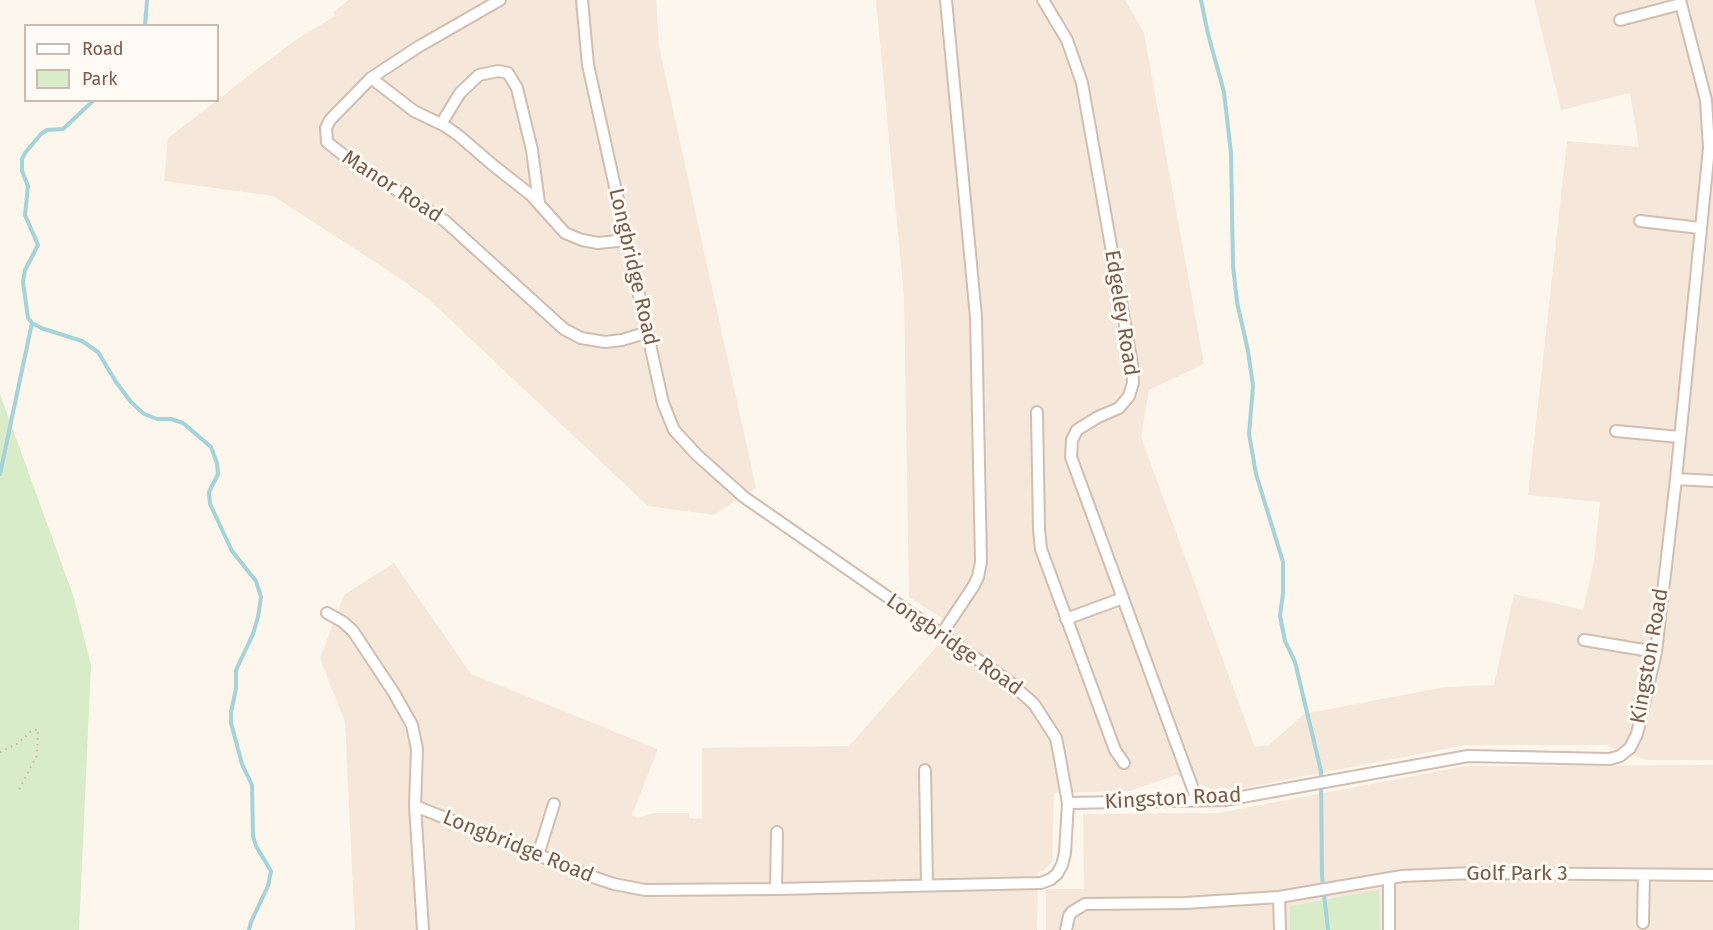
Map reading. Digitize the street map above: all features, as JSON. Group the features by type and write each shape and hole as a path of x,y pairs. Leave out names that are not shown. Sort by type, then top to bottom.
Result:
{"street":[{"name":"Manor Road","path":"500,0 418,47 370,78 330,120 325,135 327,142 445,221 564,329 581,338 605,342 622,340 648,332"},
{"name":"Longbridge Road","path":"415,806 614,884 645,890 1041,883 1051,879 1062,865 1065,853 1068,803 1056,738 1043,715 1021,691 744,497 674,430 663,403 588,65 582,0"},
{"path":"941,635 973,587 981,562 976,316 946,0"},
{"name":"Edgeley Road","path":"1043,0 1067,40 1082,83 1132,364 1132,383 1125,402 1119,408 1077,430 1070,450 1073,464 1197,800"},
{"path":"1620,20 1681,2"},
{"name":"Kingston Road","path":"1068,803 1225,800 1467,756 1610,759 1620,756 1630,748 1637,734 1656,652 1709,148 1706,100 1681,2"},
{"path":"441,124 459,93 479,75 498,71 508,74 517,88 532,150 539,203"},
{"path":"370,78 414,111 441,124 539,203 565,233 598,243 627,240"},
{"path":"1640,221 1700,228"},
{"path":"1037,412 1041,549 1115,750 1124,763"},
{"path":"1616,430 1679,437"},
{"path":"1676,478 1713,481"},
{"path":"1066,619 1123,598"},
{"path":"327,614 343,622 352,631 400,702 412,725 417,749 415,806 423,930"},
{"path":"1584,640 1656,652"},
{"path":"925,770 927,885"},
{"path":"538,855 554,804"},
{"path":"776,889 777,832"},
{"name":"Golf Park 3","path":"1066,930 1069,916 1079,906 1085,904 1185,903 1279,897 1389,878 1473,873 1713,875"},
{"path":"1644,875 1644,923"},
{"path":"1389,878 1389,930"},
{"path":"1279,897 1280,930"}],"path":[{"path":"0,752 17,744 30,732 38,729 37,755 18,792"}],"shaded area":[{"path":"349,0 656,0 659,46 756,488 714,515 648,506 426,297 389,271 273,196 164,181 168,138 215,102 219,102 219,99 294,41 335,16 333,12"},
{"path":"876,0 1125,0 1144,33 1204,364 1149,390 1141,437 1255,747 1269,745 1304,714 1445,687 1494,685 1514,594 1583,610 1594,561 1600,502 1528,495 1567,141 1639,147 1630,93 1561,110 1534,0 1713,0 1713,760 1646,760 1605,745 1466,745 1218,793 1176,775 1130,791 1054,793 1052,862 1043,871 1038,872 1037,930 355,930 345,722 320,658 344,595 394,563 471,674 658,749 632,815 638,818 653,813 689,813 689,818 702,819 702,748 849,746 937,646 948,622 909,597 904,297"},
{"path":"1713,765 1713,930 1046,930 1046,889 1084,889 1083,814 1218,813 1466,766"}],"green space":[{"path":"0,394 73,595 91,665 79,930 0,930"},
{"path":"1379,890 1380,930 1290,930 1290,906"}],"waterway":[{"path":"145,24 147,0"},
{"path":"1201,0 1224,92 1231,153 1233,266 1237,302 1253,386 1249,434 1256,474 1283,562 1280,616 1285,641 1295,662 1321,771 1322,876 1328,930"},
{"path":"92,102 63,129 47,130 41,134 22,159 22,171 28,186 25,215 38,245 25,270 23,282 28,318 41,328 82,341 98,352 131,402 144,414 157,419 171,419 183,423 211,447 217,463 218,474 209,492 210,504 232,551 256,581 261,597 253,634 236,670 236,689 231,712 231,723 242,764 252,785 253,836 256,846 271,871 268,886 249,930"},
{"path":"0,474 32,323"}]}
